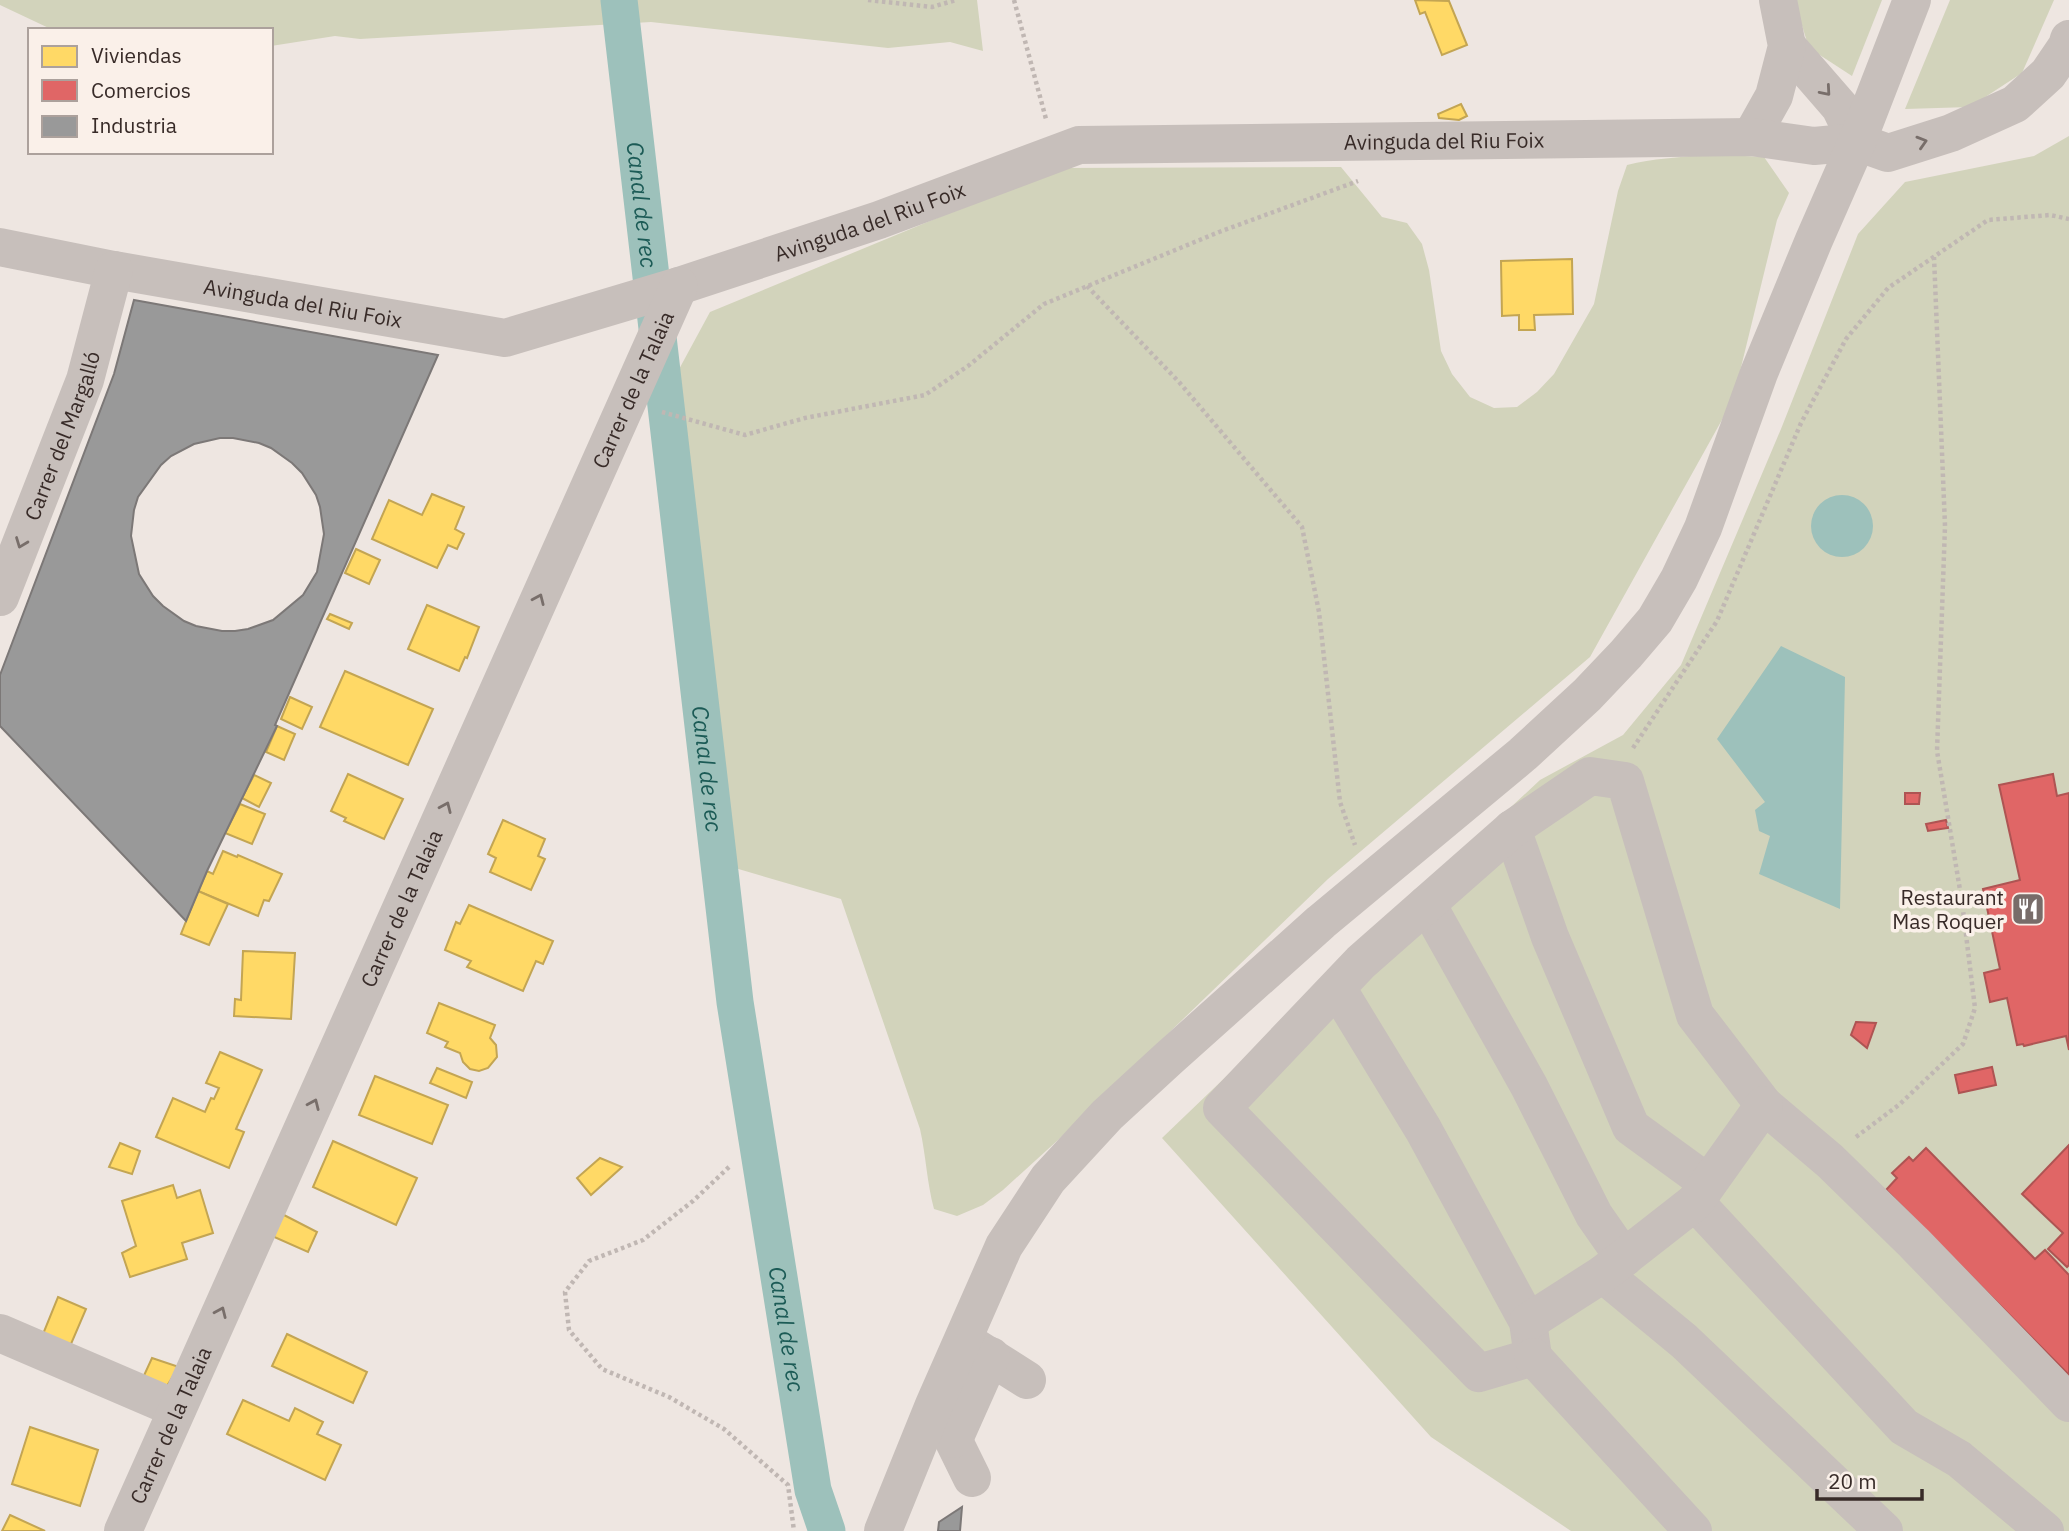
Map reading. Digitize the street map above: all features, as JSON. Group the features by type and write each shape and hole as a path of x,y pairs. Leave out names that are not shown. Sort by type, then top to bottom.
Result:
{"street":[{"path":"1751,138 1774,96 1787,46 1777,0"},
{"path":"954,1439 1004,1246 1048,1179 1107,1115 1321,922 1523,754 1587,695 1655,620 1679,579 1703,528 1759,373 1857,142 1912,0"},
{"path":"1787,46 1835,101 1857,142 1888,153 1951,133 2015,104 2048,74 2069,39"},
{"name":"Avinguda del Riu Foix","path":"0,247 114,270 505,338 679,286 879,220 1079,145 1751,138 1814,146 1857,142"},
{"name":"Carrer del Margalló","path":"0,597 85,380 114,270"},
{"name":"Carrer de la Talaia","path":"123,1531 679,286"},
{"path":"1764,1105 1701,1192 1530,1340 1479,1373 1222,1108 1362,962 1512,829 1590,776 1625,781 1695,1015 1764,1105 1830,1161 1914,1243 2069,1403"},
{"path":"1512,829 1550,937 1631,1127 1701,1192 1904,1427 1959,1459 2045,1531"},
{"path":"1427,904 1529,1086 1594,1215 1613,1266 1684,1341 1884,1531"},
{"path":"1336,988 1423,1129 1530,1340 1693,1531"},
{"path":"0,1333 177,1409"},
{"path":"977,1348 1027,1380"},
{"path":"888,1518 934,1405 977,1348"},
{"path":"934,1405 972,1478"}],"path":[{"path":"868,0 932,7 956,0"},
{"path":"1014,0 1055,153"},
{"path":"626,405 656,410 745,435 805,418 925,395 968,366 1044,304 1219,232 1360,180 1375,142"},
{"path":"1612,780 1717,621 1801,423 1846,339 1888,288 1988,220 2050,215 2069,219"},
{"path":"1830,1161 1867,1127 1900,1104 1963,1044 1975,1008 1962,902 1937,751 1945,526 1934,257"},
{"path":"1087,286 1180,382 1302,527 1319,612 1340,802 1368,885"},
{"path":"729,1167 693,1201 643,1240 589,1261 565,1292 569,1330 602,1369 669,1397 724,1429 788,1485 794,1531"}],"green space":[{"path":"0,0 977,0 983,51 950,42 888,48 651,22 360,39 335,36 273,46 273,28 49,28 0,5"},
{"path":"1794,0 1882,0 1852,76 1809,48"},
{"path":"1950,0 2054,0 2022,73 1970,107 1905,109"},
{"path":"2069,136 2069,1531 1571,1531 1431,1437 1162,1138 1540,780 1623,735 1681,665 1781,429 1858,234 1905,182 2034,156"},
{"path":"1706,154 1764,157 1789,193 1777,220 1733,400 1590,657 1328,879 1003,1190 983,1205 957,1216 934,1209 920,1129 841,899 718,863 651,421 710,312 1058,168 1341,167 1382,217 1407,223 1422,244 1429,270 1441,351 1452,374 1470,397 1494,408 1517,407 1537,392 1554,374 1594,304 1618,191 1627,165"}],"water":[{"path":"1836,495 1848,495 1864,504 1871,514 1871,538 1864,548 1848,557 1836,557 1825,552 1816,543 1811,532 1811,520 1816,509 1825,500"},
{"path":"1781,646 1845,677 1840,909 1759,874 1770,836 1759,831 1755,810 1765,802 1717,739"}],"building: Viviendas":[{"path":"1415,0 1449,1 1467,45 1442,55 1425,12 1420,14"},
{"path":"1461,104 1467,116 1459,120 1439,118 1438,114"},
{"path":"1572,259 1573,314 1534,315 1535,330 1519,330 1519,315 1502,316 1501,261"},
{"path":"432,494 464,507 455,529 464,534 457,549 448,545 437,568 372,539 389,500 422,515"},
{"path":"356,549 380,560 369,584 345,573"},
{"path":"427,605 479,627 459,671 408,649"},
{"path":"330,614 352,623 349,629 327,619"},
{"path":"345,671 433,709 408,765 320,727"},
{"path":"290,697 312,707 302,729 281,719"},
{"path":"277,726 295,734 284,760 266,752"},
{"path":"348,774 403,799 384,839 344,821 346,818 331,811"},
{"path":"254,775 271,783 259,807 242,798"},
{"path":"240,804 265,814 252,844 225,833"},
{"path":"503,820 545,839 538,856 545,859 531,890 490,872 496,858 488,854"},
{"path":"223,851 282,874 269,901 264,900 258,916 198,891 207,871 213,874"},
{"path":"198,891 228,904 209,945 181,934"},
{"path":"469,905 553,941 543,964 536,961 523,991 467,967 471,961 445,950 456,922 460,924"},
{"path":"243,951 295,953 291,1019 234,1016 235,999 241,1000"},
{"path":"439,1003 495,1025 490,1038 496,1045 497,1057 488,1068 479,1071 470,1069 463,1062 460,1053 445,1047 448,1042 427,1033"},
{"path":"220,1052 262,1070 236,1129 244,1132 229,1168 156,1137 173,1098 205,1112 219,1088 206,1083"},
{"path":"437,1068 472,1082 466,1098 430,1083"},
{"path":"375,1076 448,1105 432,1144 359,1115"},
{"path":"333,1141 417,1178 396,1225 313,1187"},
{"path":"120,1143 140,1151 132,1174 109,1167"},
{"path":"600,1158 622,1167 591,1195 577,1178"},
{"path":"173,1185 177,1198 200,1190 213,1233 182,1243 187,1259 130,1277 122,1253 136,1246 122,1201"},
{"path":"282,1214 317,1232 308,1252 272,1236"},
{"path":"58,1297 86,1309 68,1351 41,1339"},
{"path":"287,1334 367,1372 353,1403 272,1366"},
{"path":"152,1358 179,1367 163,1392 141,1382"},
{"path":"243,1400 289,1421 295,1408 323,1422 317,1434 341,1445 325,1480 227,1434"},
{"path":"30,1427 98,1450 80,1506 12,1484"},
{"path":"10,1515 45,1531 2,1531"}],"building: Comercios":[{"name":"Restaurant Mas Roquer","path":"2053,774 2057,796 2069,793 2069,1050 2066,1036 2024,1046 2017,1045 2007,998 1990,1002 1984,973 2000,969 1983,889 2020,880 1999,785"},
{"path":"1905,793 1920,793 1919,804 1905,804"},
{"path":"1946,820 1948,828 1928,831 1926,824"},
{"path":"1856,1022 1876,1023 1867,1048 1851,1035"},
{"path":"1992,1067 1996,1085 1959,1093 1955,1075"},
{"path":"2069,1145 2067,1267 2048,1249 2063,1233 2022,1194"},
{"path":"1926,1148 2035,1259 2045,1250 2069,1275 2069,1375 1886,1190 1897,1178 1892,1173 1909,1157 1913,1161"}],"building: Industria":[{"path":"134,300 438,355 275,725 277,726 207,871 186,921 0,726 0,675 114,374","holes":["233,438 271,448 302,473 316,495 324,534 317,572 303,595 273,620 248,629 222,631 184,621 153,596 139,574 131,536 138,497 161,465 171,456 194,444"]},
{"path":"962,1507 960,1531 938,1531 939,1522"}],"waterway":[{"name":"Canal de rec","path":"619,0 735,1002 813,1490 827,1531"}],"place":[{"name":"Restaurant Mas Roquer","path":"2028,909"}]}
